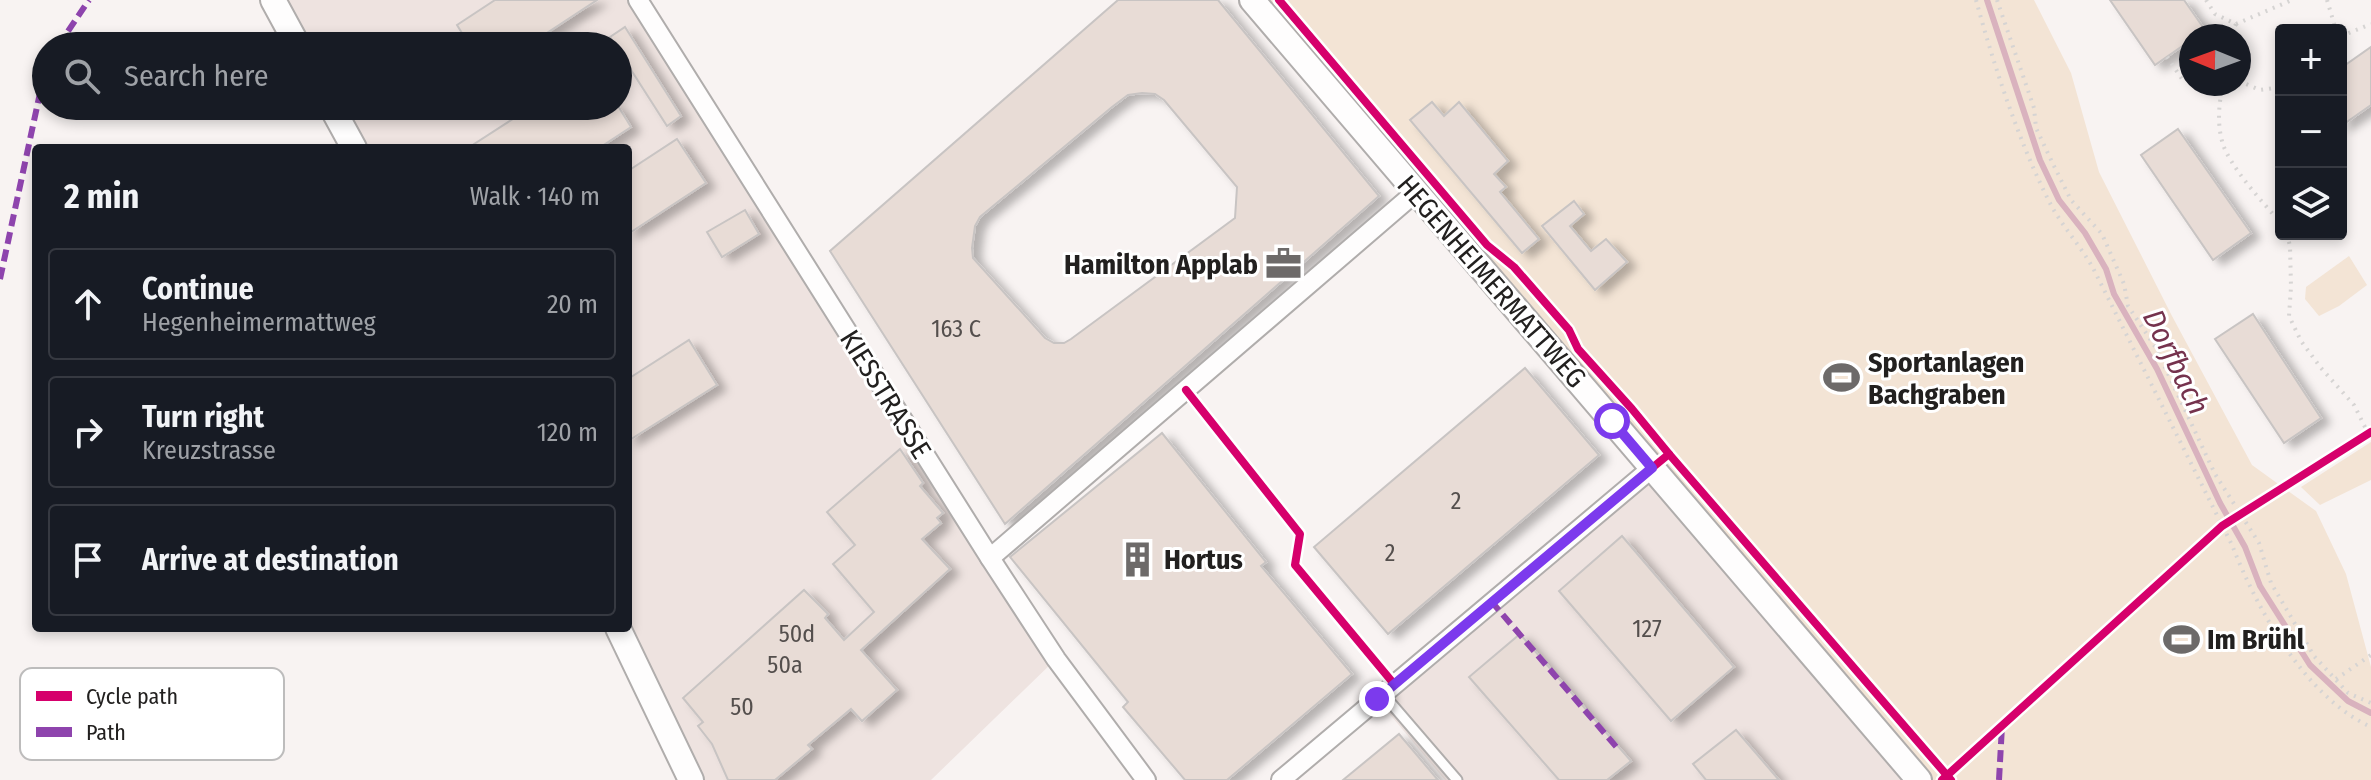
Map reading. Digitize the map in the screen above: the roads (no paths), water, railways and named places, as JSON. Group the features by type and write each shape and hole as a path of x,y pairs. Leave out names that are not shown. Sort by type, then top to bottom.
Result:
{"street":[{"path":"273,0 290,32"},
{"name":"KIESSTRASSE","path":"638,0 990,558 1056,659 1146,780"},
{"name":"HEGENHEIMERMATTWEG","path":"1252,0 1919,780"},
{"path":"339,120 352,144"},
{"path":"990,558 1416,192"},
{"path":"1281,780 1652,468"},
{"path":"620,632 691,780"}],"lane":[{"path":"1383,694 1457,780"}],"waterway":[{"name":"Dorfbach","path":"1987,0 2040,160 2059,200 2085,233 2106,269 2114,294 2157,369 2220,503 2245,547 2260,586 2310,665 2348,701 2371,713"}],"place":[{"name":"Hamilton Applab","path":"1284,264"},
{"name":"Sportanlagen Bachgraben","path":"1842,378"},
{"name":"Hortus","path":"1138,559"},
{"name":"Im Brühl","path":"2181,639"}]}
